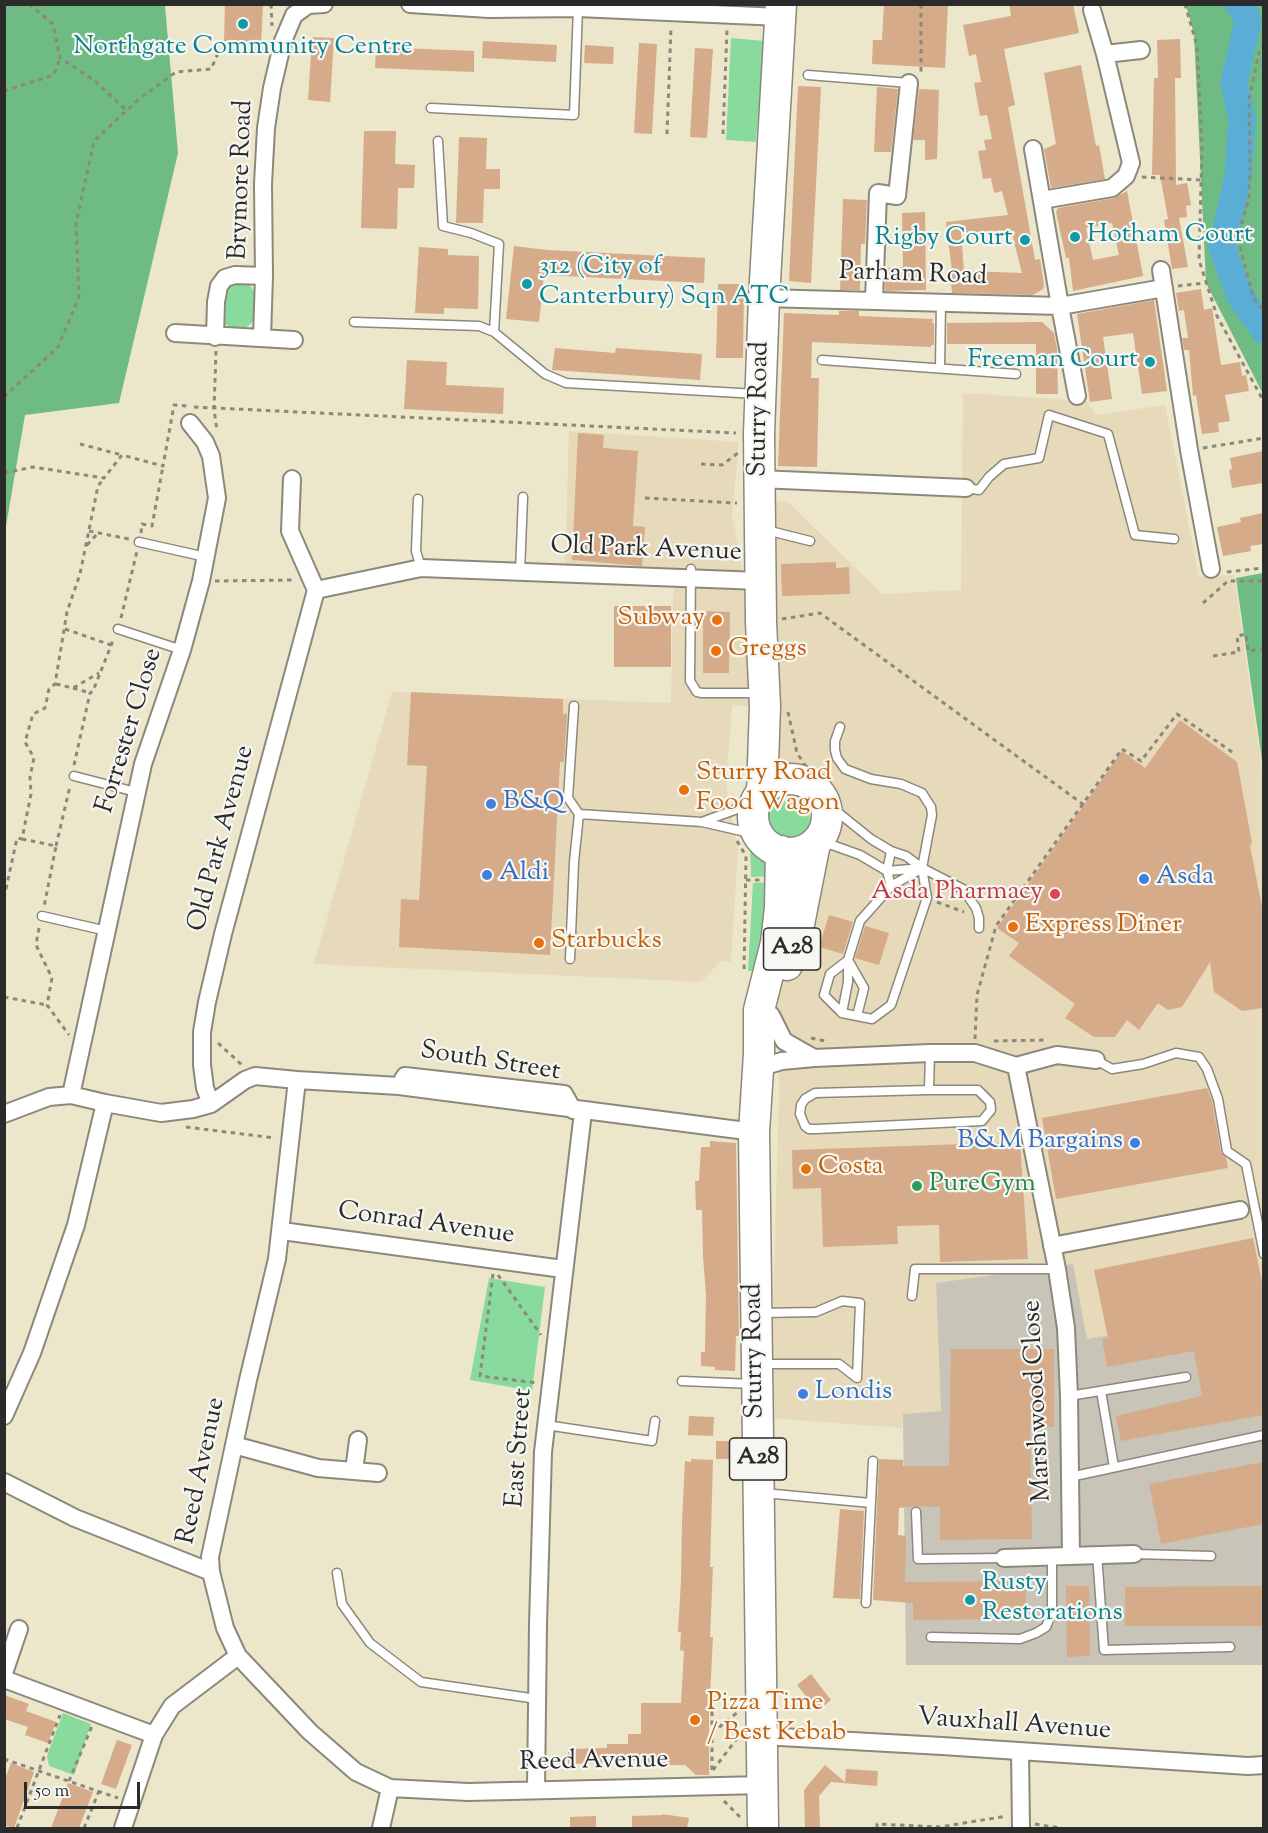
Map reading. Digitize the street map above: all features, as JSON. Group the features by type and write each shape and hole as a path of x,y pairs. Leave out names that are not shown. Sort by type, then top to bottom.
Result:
{"highway":[{"name":"Sturry Road","path":"758,1061 798,929 817,841 825,827 827,815 825,803 814,784 781,758 772,701 760,581 760,394 780,11"},
{"name":"Sturry Road","path":"763,1827 763,1785 750,1736 758,1493 754,1132 759,1010 776,943 780,908 770,843 754,824 754,813 759,797 772,701"},
{"path":"759,797 769,785 779,781 814,784"},
{"path":"770,843 794,853 817,841"}],"street":[{"name":"Brymore Road","path":"262,338 263,184 266,128 279,57 294,15 308,5 324,4"},
{"path":"410,4 489,9 621,8 671,14 728,16 780,11"},
{"path":"1042,200 1112,188 1126,176 1131,164 1105,54 1092,10"},
{"path":"1105,54 1141,50"},
{"path":"874,300 878,193 897,195 909,83"},
{"path":"1033,149 1077,396"},
{"path":"1161,270 1189,450 1211,569"},
{"name":"Brymore Road","path":"215,337 216,302 219,286 225,278 235,275 264,276"},
{"name":"Parham Road","path":"764,298 1060,306 1164,288"},
{"path":"175,333 294,340"},
{"name":"Forrester Close","path":"71,1095 136,792 143,764 182,650 201,581 217,498 211,456 206,442 190,423"},
{"path":"292,479 290,531 314,585"},
{"path":"759,479 966,488"},
{"name":"Old Park Avenue","path":"211,1104 205,1088 202,1065 202,1030 223,934 314,585 421,568 691,574 760,581"},
{"path":"771,1015 784,1041 814,1058"},
{"path":"758,1061 930,1053 975,1053 1016,1066 1057,1055 1096,1060"},
{"name":"Marshwood Close","path":"1016,1066 1057,1269 1066,1328 1071,1555"},
{"path":"4,1114 49,1097 71,1095 161,1113 193,1109 211,1104 245,1080 255,1076"},
{"name":"South Street","path":"255,1076 399,1086 754,1132"},
{"name":"Reed Avenue","path":"297,1080 282,1231 277,1259 210,1557 211,1572 225,1628 238,1656 310,1732 356,1772 390,1788 468,1792 536,1790 711,1775 763,1785"},
{"path":"4,1416 32,1353 76,1225 105,1103"},
{"name":"East Street","path":"536,1790 543,1452 578,1111"},
{"path":"1052,1246 1240,1210"},
{"name":"Conrad Avenue","path":"282,1231 563,1269"},
{"path":"354,1471 358,1440"},
{"path":"234,1445 318,1468 378,1473"},
{"path":"4,1482 75,1518 211,1572"},
{"path":"1004,1558 1134,1554"},
{"path":"4,1673 19,1629"},
{"path":"123,1828 154,1735 172,1706 238,1656"},
{"path":"4,1679 154,1735"},
{"name":"Vauxhall Avenue","path":"750,1736 942,1746 1248,1767 1263,1765"},
{"path":"1020,1752 1021,1822"},
{"path":"381,1828 390,1788"}],"lane":[{"path":"431,108 574,115 578,9"},
{"path":"808,75 909,83"},
{"path":"438,141 442,226 471,232 499,244 494,332"},
{"path":"939,368 941,302"},
{"path":"354,322 478,326 494,332 545,374 566,383 760,394"},
{"path":"822,360 1016,374"},
{"path":"966,488 979,490 989,477 1004,464 1039,458 1049,415 1108,434 1135,535 1174,539"},
{"path":"520,572 522,497"},
{"path":"418,499 416,551 421,568"},
{"path":"760,528 810,541"},
{"path":"139,542 206,556"},
{"path":"691,574 690,681 697,692 772,701"},
{"path":"118,629 182,650"},
{"path":"570,959 579,813 568,798 574,706"},
{"path":"840,727 835,741 835,750 837,758 845,769 871,780 901,784 922,793 932,815 932,825 922,868 927,898 891,1005 872,1019 842,1013 824,995 830,974 848,960"},
{"path":"73,776 136,792"},
{"path":"814,784 835,810 871,839 963,889 969,895 979,918 979,928"},
{"path":"702,822 759,797"},
{"path":"579,813 702,822 770,843"},
{"path":"817,841 860,855 887,871 922,868"},
{"path":"891,851 887,871 891,886"},
{"path":"842,1013 848,982 848,960 860,921 891,886 922,868"},
{"path":"42,916 107,931"},
{"path":"848,960 864,988 856,1016"},
{"path":"929,1090 930,1053"},
{"path":"1096,1060 1112,1069 1143,1064 1176,1053 1199,1057 1207,1069 1218,1099 1227,1151 1246,1164 1263,1254"},
{"path":"929,1090 978,1090 990,1102 992,1110 982,1121 817,1129 809,1129 805,1126 800,1114 801,1105 815,1093 929,1090"},
{"path":"912,1296 915,1269 1057,1269"},
{"path":"682,1381 839,1364 857,1378 860,1303 842,1301 816,1312 756,1313"},
{"path":"1069,1396 1186,1377"},
{"path":"1101,1391 1114,1467"},
{"path":"546,1425 652,1441 656,1421"},
{"path":"1070,1477 1263,1435"},
{"path":"866,1603 873,1461"},
{"path":"758,1493 871,1503"},
{"path":"916,1512 918,1559 1004,1558"},
{"path":"1097,1554 1104,1650 1230,1647"},
{"path":"1134,1554 1211,1556"},
{"path":"931,1637 1020,1639 1036,1634 1046,1627 1052,1612 1052,1557"},
{"path":"337,1573 342,1604 370,1643 421,1682 538,1699"}],"path":[{"path":"4,91 54,75 60,58 52,24 29,4"},
{"path":"909,83 921,74 921,4"},
{"path":"1185,4 1197,46 1201,180 1199,260 1217,316 1263,402"},
{"path":"667,134 671,14"},
{"path":"723,134 728,16"},
{"path":"1263,43 1249,100 1250,168 1240,247 1254,298 1263,311"},
{"path":"4,396 58,346 79,297 76,224 94,141 176,72 211,69 219,51 251,51 279,57"},
{"path":"60,58 94,80 127,111"},
{"path":"1126,176 1201,180"},
{"path":"1164,288 1206,283"},
{"path":"214,409 215,337"},
{"path":"47,1005 52,978 36,945 56,846 90,693 93,691 118,629 142,524 152,526 174,405 214,409 759,436"},
{"path":"701,464 722,465 759,436"},
{"path":"1189,450 1263,438"},
{"path":"80,444 163,466"},
{"path":"22,839 31,794 30,777 34,758 25,742 33,714 45,708 49,689 55,684 68,612 81,574 98,486 122,456"},
{"path":"4,473 33,467 104,478"},
{"path":"645,498 725,503"},
{"path":"89,531 139,542"},
{"path":"86,547 98,533"},
{"path":"1211,569 1219,573 1263,568"},
{"path":"201,581 314,585"},
{"path":"1203,603 1228,581 1263,581"},
{"path":"781,619 820,613 1083,805"},
{"path":"65,629 112,645"},
{"path":"1212,656 1239,652 1237,636 1246,634 1248,651 1263,649"},
{"path":"73,688 100,673"},
{"path":"55,684 90,693"},
{"path":"772,701 814,784"},
{"path":"975,1053 977,995 996,926 1122,748 1142,761 1177,714 1235,754"},
{"path":"4,898 17,838 56,846"},
{"path":"4,997 47,1005 81,1051"},
{"path":"202,1030 255,1076"},
{"path":"161,1113 171,1125 291,1140"},
{"path":"551,1385 480,1377 493,1269 554,1354"},
{"path":"17,1828 65,1701"},
{"path":"712,1708 711,1775 749,1826 763,1827"},
{"path":"712,1733 738,1712"},
{"path":"69,1781 98,1714"},
{"path":"711,1775 750,1736"},
{"path":"4,1759 131,1803"},
{"path":"84,1828 99,1791"},
{"path":"877,1828 877,1824 940,1827 1021,1822 1060,1828"}],"shaded area":[{"path":"963,393 1086,401 1096,415 1165,405 1199,577 1234,575 1263,777 1263,1307 1086,1339 936,1283 941,1411 904,1414 902,1428 770,1418 779,1093 777,997 798,929 818,840 825,827 827,815 825,803 817,790 800,780 781,758 765,706 770,501 788,502 882,594 961,590"},
{"path":"569,431 739,442 732,515 749,606 749,706 732,705 726,784 738,850 731,962 721,961 701,982 314,964 392,692 671,703 673,596 677,570 565,567"},
{"path":"1073,1264 1087,1339 1263,1307 1263,1665 906,1665 903,1414 941,1411 936,1283"}],"green space":[{"path":"5,4 165,6 178,153 119,403 25,415 5,532"},
{"path":"1186,5 1263,5 1263,394 1206,283 1194,34"},
{"path":"731,38 764,41 756,142 726,140"},
{"path":"231,282 249,284 256,294 256,316 254,321 243,330 236,330 223,323 222,294"},
{"path":"1264,573 1263,768 1236,578"},
{"path":"788,799 803,806 810,821 803,836 788,843 773,836 766,821 773,806"},
{"path":"750,841 763,851 770,861 775,876 751,877"},
{"path":"777,882 760,971 748,971 753,883"},
{"path":"489,1278 545,1287 532,1391 470,1380"},
{"path":"63,1713 91,1724 74,1775 49,1766 47,1756"}],"building":[{"name":"Northgate Community Centre","path":"225,4 263,4 261,46 224,43"},
{"path":"884,4 948,4 945,68 872,64 873,40 882,40"},
{"path":"1009,4 1073,4 1079,33 1004,49 1015,105 1008,107 1035,260 1040,259 1044,285 1043,289 1033,295 952,293 950,271 952,271 946,222 1008,215 1002,191 994,193 991,178 983,179 978,151 986,150 984,140 992,139 987,115 980,116 974,83 981,82 976,54 969,56 963,25 1011,16","holes":["1011,230 1022,273 964,271 961,233"]},
{"path":"312,37 334,38 330,102 308,100"},
{"path":"1180,39 1181,78 1175,78 1176,185 1187,183 1191,205 1186,206 1187,217 1179,218 1188,267 1172,269 1164,220 1168,219 1160,175 1152,175 1154,78 1158,78 1157,40"},
{"path":"483,41 557,45 556,62 482,58"},
{"path":"639,43 657,44 652,134 634,133"},
{"path":"585,45 614,47 613,64 584,63"},
{"path":"376,47 474,51 474,72 375,68"},
{"path":"695,48 713,49 707,138 690,137"},
{"path":"1081,65 1096,146 1099,145 1105,179 1051,188 1044,149 1056,144 1044,73"},
{"path":"798,86 821,87 811,283 789,281"},
{"path":"877,87 898,89 891,152 874,152"},
{"path":"919,89 939,90 937,159 925,160 925,140 913,140"},
{"path":"364,131 396,131 395,164 415,165 414,188 398,188 397,229 361,228"},
{"path":"459,137 487,138 486,169 500,169 500,189 484,189 483,223 456,223"},
{"name":"Hotham Court","path":"1127,191 1143,276 1073,291 1069,258 1066,258 1056,212 1058,208 1114,198","holes":["1112,223 1119,255 1093,260 1086,228"]},
{"path":"843,199 867,200 865,244 861,244 860,290 840,290"},
{"path":"925,212 926,290 885,291 886,268 903,267 902,213"},
{"path":"514,246 547,250 705,258 704,283 544,275 539,322 506,319"},
{"path":"419,247 448,249 448,255 479,256 478,309 444,308 444,314 415,313"},
{"path":"718,284 744,284 743,358 716,358"},
{"path":"1201,289 1204,310 1212,308 1221,365 1240,362 1242,376 1246,375 1249,391 1225,395 1230,421 1218,423 1219,432 1202,434 1196,395 1193,396 1189,350 1184,350 1182,338 1188,338 1184,310 1179,311 1176,293"},
{"name":"Freeman Court","path":"1154,300 1167,391 1142,394 1133,333 1103,337 1112,399 1090,402 1077,314"},
{"path":"839,311 859,311 859,316 933,319 934,345 931,347 812,342 811,378 819,378 817,467 778,466 784,313 839,315"},
{"path":"1042,322 1054,333 1057,349 1058,394 1036,394 1036,344 947,344 947,323"},
{"path":"555,348 615,353 616,348 702,354 700,380 552,370"},
{"path":"407,360 447,362 446,385 504,388 503,414 404,409"},
{"path":"578,433 604,435 603,448 638,451 633,526 645,527 642,566 572,560"},
{"path":"1263,451 1263,483 1232,488 1230,458"},
{"path":"1263,513 1263,544 1250,546 1251,551 1223,556 1217,527 1241,522 1240,518"},
{"path":"836,562 836,568 849,567 850,594 782,596 781,564"},
{"path":"614,606 671,606 671,667 614,667"},
{"name":"Greggs","path":"703,611 730,612 729,673 703,673"},
{"path":"411,692 563,699 563,714 567,714 564,762 560,762 550,955 399,947 401,899 419,900 427,766 407,765"},
{"name":"Asda","path":"1180,720 1237,762 1263,912 1263,1008 1242,1011 1214,992 1210,962 1182,1007 1168,1010 1158,1003 1139,1030 1127,1020 1115,1037 1094,1037 1065,1018 1075,1004 1009,956 1019,943 997,928 1122,751 1145,768"},
{"path":"829,915 853,922 843,954 819,947"},
{"path":"865,926 889,933 879,965 855,958"},
{"name":"B&M Bargains","path":"1207,1088 1212,1101 1221,1152 1226,1158 1228,1168 1056,1199 1042,1118"},
{"path":"710,1141 736,1143 739,1336 736,1336 735,1371 715,1370 715,1367 701,1366 701,1352 705,1352 706,1295 702,1210 696,1210 695,1181 699,1181 701,1147 710,1147"},
{"path":"1020,1142 1028,1259 940,1262 939,1225 897,1226 898,1244 823,1247 821,1188 793,1189 792,1150"},
{"path":"1253,1238 1263,1287 1263,1415 1121,1441 1116,1416 1202,1396 1194,1351 1107,1367 1102,1339 1108,1338 1094,1270"},
{"path":"951,1349 1054,1349 1054,1427 1030,1427 1032,1539 940,1540 940,1507 899,1508 898,1535 906,1536 905,1582 1026,1581 1026,1619 913,1620 913,1603 873,1600 879,1459 903,1460 903,1466 949,1466"},
{"path":"689,1416 714,1417 713,1436 688,1435"},
{"path":"716,1441 736,1441 736,1459 716,1459"},
{"path":"691,1459 713,1460 710,1567 713,1567 710,1637 713,1637 709,1775 696,1775 685,1765 641,1765 641,1760 568,1764 568,1749 607,1748 607,1744 628,1744 628,1734 641,1734 641,1703 681,1703 684,1651 680,1650 681,1632 678,1632 682,1521 685,1461 691,1462"},
{"path":"1263,1462 1263,1524 1161,1544 1149,1484"},
{"path":"840,1509 864,1511 860,1599 833,1598"},
{"path":"1066,1586 1089,1586 1090,1656 1067,1657"},
{"path":"1263,1586 1263,1626 1125,1626 1125,1587"},
{"path":"811,1674 831,1700 818,1711 797,1685"},
{"path":"4,1695 29,1704 26,1711 56,1722 48,1743 25,1735 28,1727 4,1719"},
{"path":"117,1740 132,1745 116,1789 101,1784"},
{"path":"11,1763 34,1772 14,1828 4,1825 4,1782"},
{"path":"825,1765 845,1782 846,1769 878,1771 877,1786 831,1782 819,1796 820,1828 805,1828 804,1790"},
{"path":"68,1783 93,1792 79,1828 51,1828"},
{"path":"662,1814 689,1818 687,1828 632,1828 632,1816"},
{"path":"596,1816 596,1828 570,1828 570,1817"}],"waterway":[{"path":"1238,4 1248,22 1234,82 1242,120 1238,177 1222,247 1240,296 1264,330"}],"place":[{"name":"Northgate Community Centre","path":"243,24"},
{"name":"Hotham Court","path":"1075,237"},
{"name":"Rigby Court","path":"1025,240"},
{"name":"312 (City of Canterbury) Sqn ATC","path":"527,284"},
{"name":"Freeman Court","path":"1150,362"},
{"name":"Subway","path":"717,620"},
{"name":"Greggs","path":"716,651"},
{"name":"Sturry Road Food Wagon","path":"684,790"},
{"name":"B&Q","path":"491,804"},
{"name":"Aldi","path":"487,875"},
{"name":"Asda","path":"1144,879"},
{"name":"Asda Pharmacy","path":"1055,894"},
{"name":"Express Diner","path":"1013,927"},
{"name":"Starbucks","path":"539,943"},
{"name":"B&M Bargains","path":"1135,1143"},
{"name":"Costa","path":"806,1169"},
{"name":"PureGym","path":"917,1186"},
{"name":"Londis","path":"803,1394"},
{"name":"Rusty Restorations","path":"970,1600"},
{"name":"Pizza Time / Best Kebab","path":"695,1720"}]}
